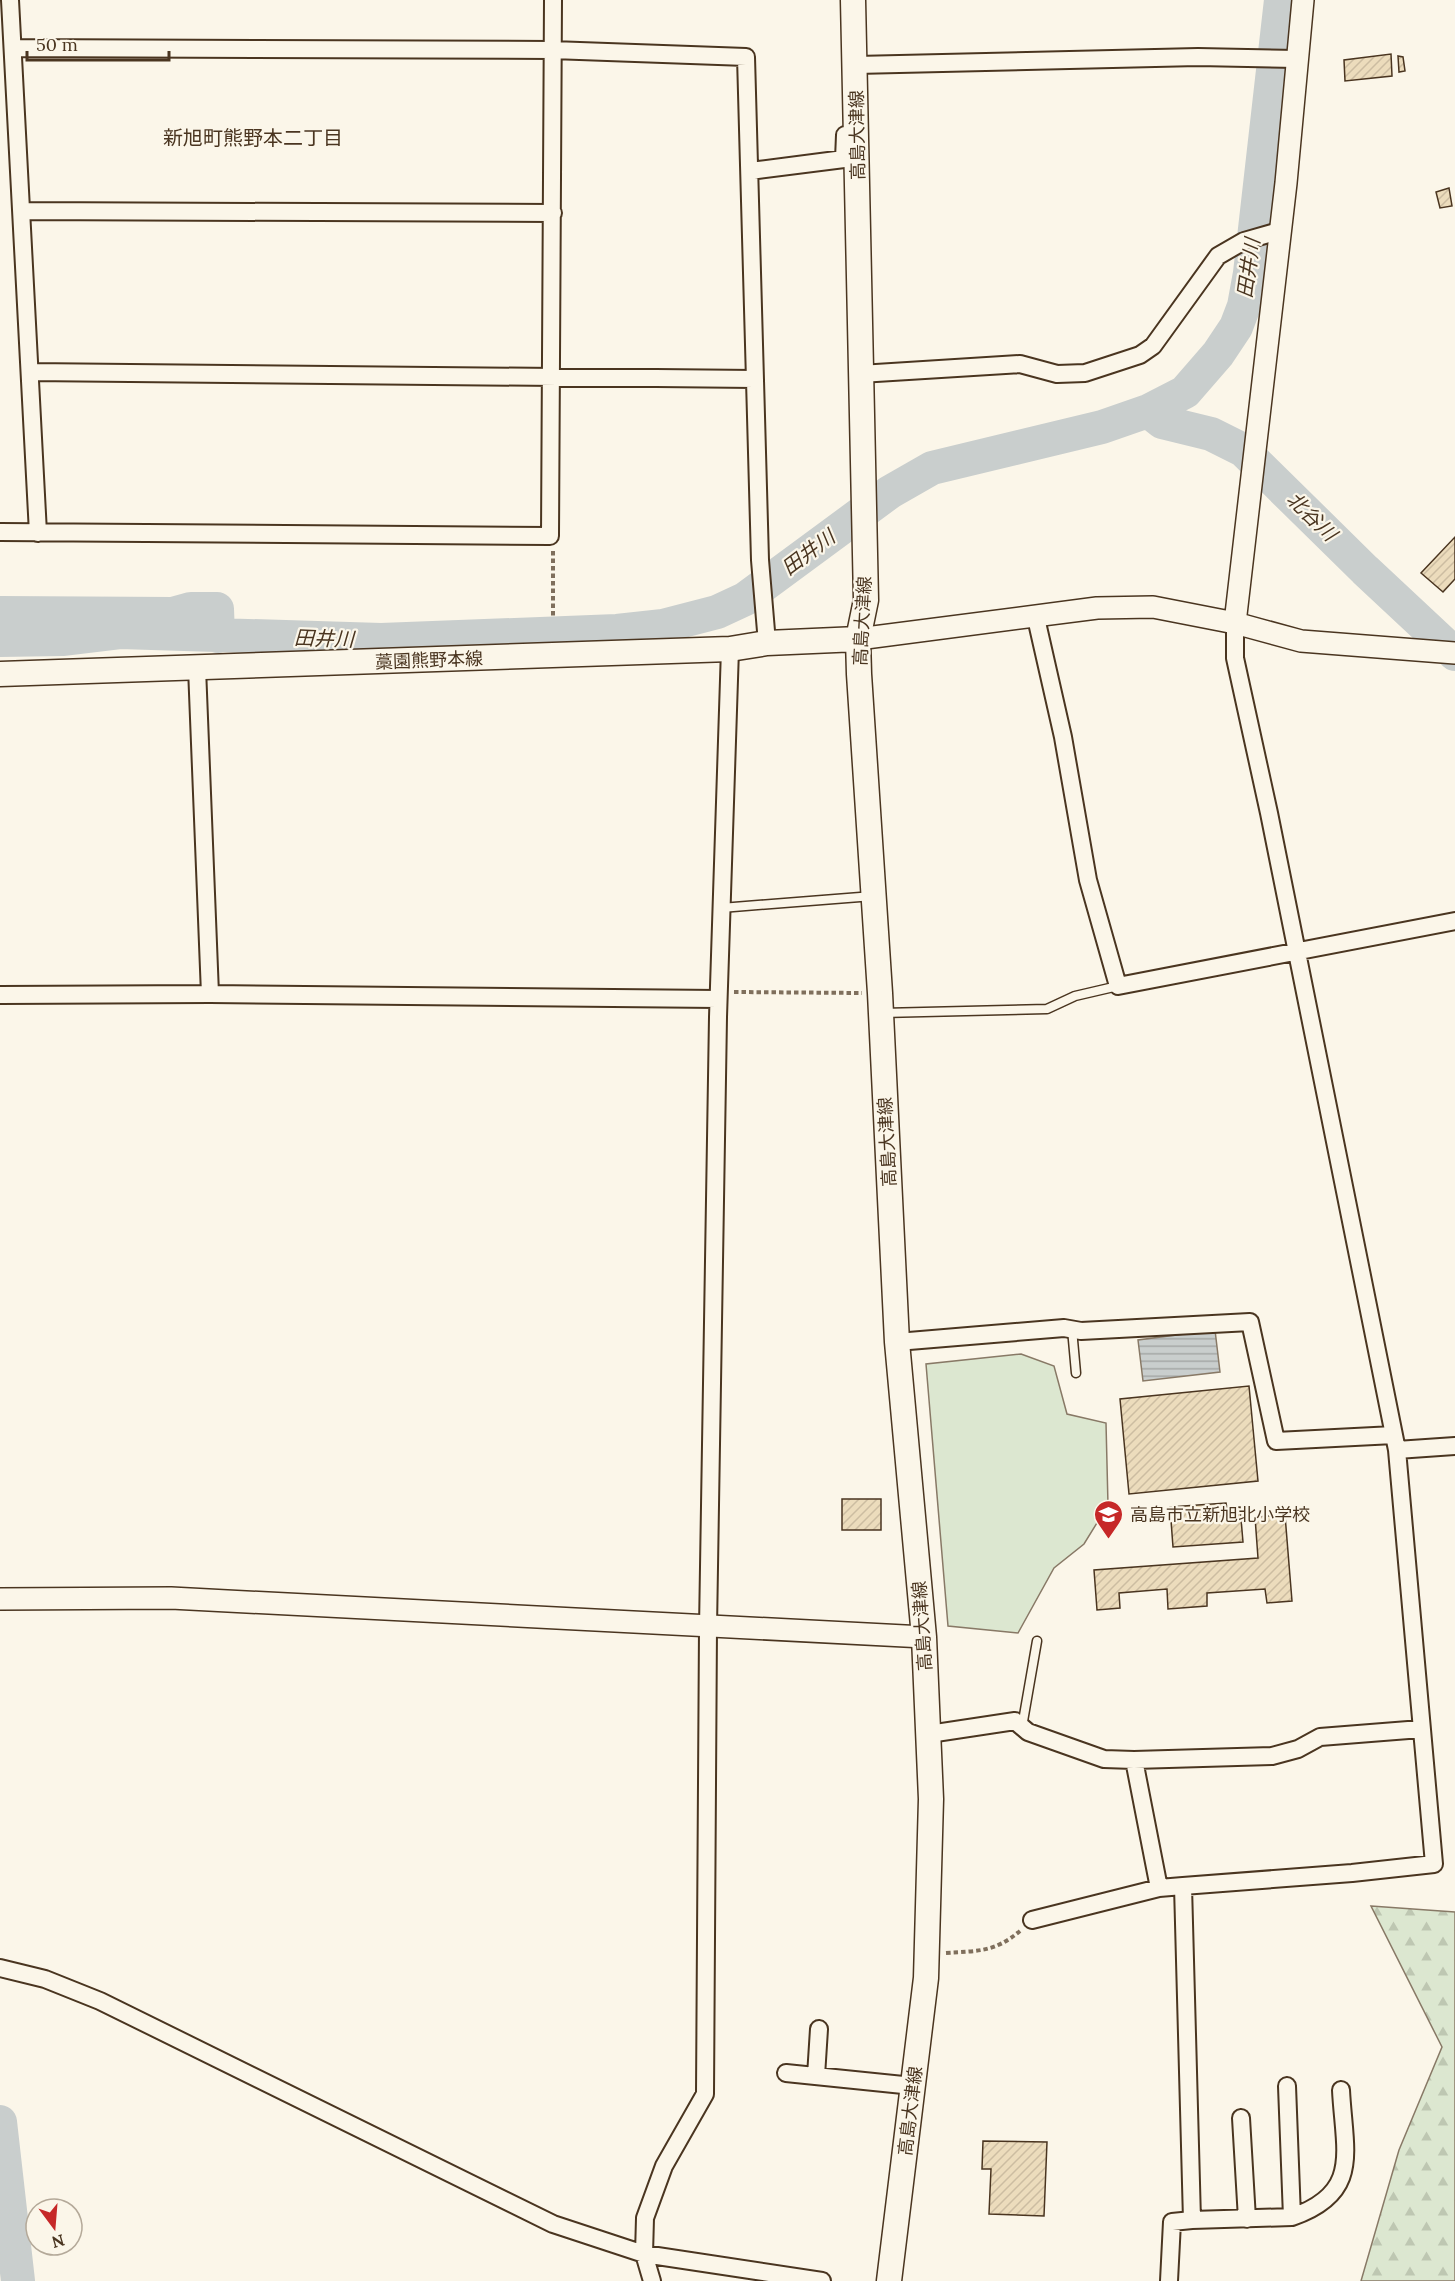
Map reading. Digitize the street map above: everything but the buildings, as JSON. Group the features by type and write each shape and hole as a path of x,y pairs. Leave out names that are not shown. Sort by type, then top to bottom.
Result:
{"main road":[{"name":"高島大津線","path":"853,0 857,90 862,499 866,600 858,639 881,1003 897,1342 924,1637 931,1799 927,1953 889,2281"},
{"name":"藁園熊野本線","path":"0,674 730,649 767,643 858,639"}],"street":[{"path":"10,0 38,533"},
{"path":"0,532 550,536 553,0"},
{"path":"1032,1920 1159,1888 1352,1873 1434,1864 1396,1442 1235,658 1235,623 1273,233 1286,183 1291,59 1303,0"},
{"path":"13,48 552,50 746,57 760,560 767,643"},
{"path":"856,65 1265,57 1291,59"},
{"path":"750,171 844,159 845,107 857,90"},
{"path":"22,212 553,213"},
{"path":"860,374 1020,364 1057,374 1085,373 1140,355 1153,346 1218,256 1244,241 1273,233"},
{"path":"30,372 552,379 755,379"},
{"path":"858,639 1036,618 1097,608 1153,607 1235,623 1301,641 1455,653"},
{"path":"1036,618 1063,737 1088,880 1118,986 1455,921"},
{"path":"652,2281 644,2254 645,2218 664,2166 705,2094 708,1628 718,999 730,649"},
{"path":"197,668 210,994"},
{"path":"0,995 210,994 718,999"},
{"path":"897,1342 1064,1328 1081,1331 1250,1322 1276,1441 1396,1442 1455,1446"},
{"path":"0,1599 171,1598 708,1628 924,1637"},
{"path":"929,1734 1015,1721 1028,1732 1104,1759 1134,1760 1272,1756 1298,1749 1320,1737 1421,1729"},
{"path":"1134,1760 1159,1888"},
{"path":"1183,1886 1192,2220"},
{"path":"0,1968 45,1979 100,2001 553,2224 644,2254 822,2281"},
{"path":"816,2076 819,2029"},
{"path":"786,2073 913,2086"},
{"path":"1287,2086 1292,2217"},
{"path":"1169,2281 1172,2222 1292,2217 1308,2212 1338,2189 1345,2173 1341,2090"},
{"path":"1241,2118 1247,2219"}],"lane":[{"path":"720,908 875,895"},
{"path":"881,1003 1047,1009 1075,996 1118,986"},
{"path":"1072,1329 1076,1373"},
{"path":"1022,1727 1037,1641"}],"path":[{"path":"550,536 553,545 553,617"},
{"path":"718,999 724,992 881,1003"},
{"path":"927,1953 979,1951 1002,1945 1032,1920"}],"green space":[{"path":"1021,1354 1054,1366 1067,1414 1106,1423 1108,1505 1084,1544 1054,1568 1018,1633 948,1626 926,1364"},
{"path":"1371,1906 1455,1912 1455,2281 1361,2281 1399,2150 1442,2047"}],"shaded area":[{"path":"1215,1330 1220,1372 1143,1381 1138,1340"}],"waterway":[{"name":"田井川","path":"0,640 62,639 120,632 381,640 617,631 663,626 717,612 745,599 890,492 932,468 1102,427 1148,411 1185,392 1218,354 1236,327 1244,306 1250,273 1281,0"},
{"name":"北谷川","path":"1148,411 1162,422 1211,434 1243,450 1365,570 1455,654"},
{"path":"0,613 173,614 191,609 217,609 218,636"},
{"name":"田井川","path":"0,2122 18,2281"}],"place":[{"name":"高島市立新旭北小学校","path":"1109,1540"}],"district":[{"name":"新旭町熊野本二丁目","path":"253,137"}]}
